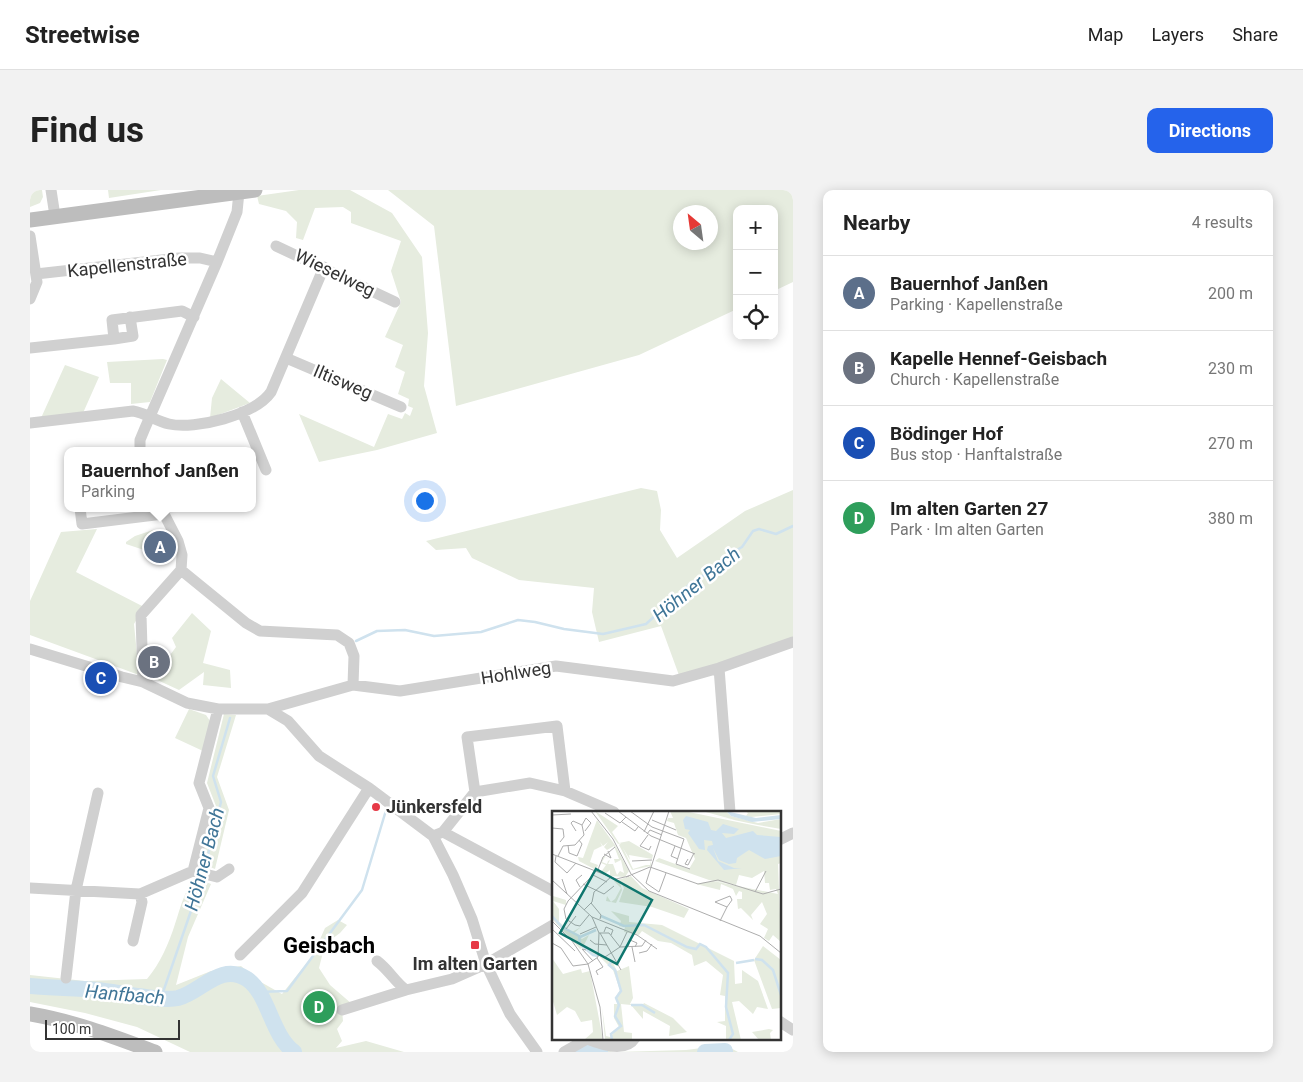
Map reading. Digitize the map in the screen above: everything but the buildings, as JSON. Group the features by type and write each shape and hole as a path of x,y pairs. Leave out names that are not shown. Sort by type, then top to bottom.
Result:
{"main road":[{"path":"30,220 255,190"},
{"path":"30,1014 61,1019 96,1029 155,1052"}],"street":[{"path":"51,190 55,216"},
{"name":"Kapellenstraße","path":"140,447 140,440 194,317 237,212 239,192"},
{"path":"30,236 37,282 30,299"},
{"name":"Wieselweg","path":"276,246 395,302"},
{"name":"Kapellenstraße","path":"36,274 179,258 200,258 217,262"},
{"path":"30,422 133,411 150,416 157,421 183,426 207,424 255,406 267,397 286,358 324,267"},
{"path":"114,338 112,320 182,311 194,317"},
{"path":"30,348 133,336 130,317"},
{"name":"Iltisweg","path":"286,358 401,407"},
{"path":"242,412 266,470"},
{"path":"80,512 82,524 156,512"},
{"path":"143,682 141,615 180,570 182,555 178,541 163,512"},
{"path":"180,570 246,624 260,632 337,635 348,643 354,656 353,685"},
{"name":"Hohlweg","path":"30,649 143,682 187,704 218,709 268,709 353,685 400,691 556,666 673,681 719,668 793,642"},
{"path":"719,668 730,811"},
{"path":"196,872 209,808 199,783 218,709"},
{"path":"268,709 288,721 319,756 438,834 552,891"},
{"path":"475,792 467,737 557,726 565,791"},
{"path":"438,834 475,792 530,783 565,791 612,811"},
{"path":"240,955 302,893 370,788"},
{"path":"66,978 76,890 98,793"},
{"path":"781,839 793,833"},
{"path":"438,834 472,918 486,964 510,1014 537,1052"},
{"path":"30,888 140,894 196,872 217,877 228,870"},
{"path":"133,941 142,902 140,894"},
{"path":"342,1010 406,990 452,979 486,964 552,926"},
{"path":"377,962 406,990"},
{"path":"781,1022 793,1030"},
{"path":"564,1052 585,1040"},
{"path":"590,1040 620,1052 627,1050 633,1042"}],"shaded area":[{"path":"30,190 42,190 43,197 40,203 30,207"},
{"path":"108,190 161,190 109,198"},
{"path":"299,190 350,190 392,213 422,257 428,333 424,386 437,433 377,450 319,462 299,414 374,447 388,414 402,419 405,413 410,416 413,408 408,406 409,399 398,394 405,372 395,367 403,345 385,337 401,302 391,271 401,241 351,223 351,212 343,207 315,208 303,240 296,238 297,222 286,211 259,204 257,196"},
{"path":"388,190 793,190 793,282 778,289 778,205 733,205 733,311 639,355 456,406 434,226"},
{"path":"167,360 150,402 131,404 131,383 110,383 107,362"},
{"path":"65,365 99,377 83,413 41,418"},
{"path":"221,379 250,403 210,418 212,398"},
{"path":"641,488 657,491 661,510 660,530 677,558 745,511 793,490 793,642 680,678 661,626 599,642 592,612 594,588 519,580 472,558 466,548 436,550 426,541"},
{"path":"97,529 76,572 144,607 134,624 139,675 30,635 30,601 61,532"},
{"path":"155,531 147,551 126,544 135,536"},
{"path":"192,613 211,631 203,663 230,670 231,688 203,685 204,672 179,690 153,678 176,647 172,638"},
{"path":"189,709 206,715 210,721 203,751 175,738"},
{"path":"224,714 236,715 217,777 229,810 215,869 200,863 216,806 207,783"},
{"path":"196,878 211,884 188,937 176,985 211,971 241,966 259,981 282,994 313,955 325,928 338,920 347,925 325,944 319,968 330,985 352,1004 342,1010 343,1021 337,1029 342,1041 336,1048 366,1041 404,1052 190,1052 137,1027 85,1013 30,1002 30,975 85,981 147,979 164,953 185,894"},
{"path":"725,1045 738,1052 615,1052 686,1050"},
{"path":"582,1047 615,1052 575,1052"}],"waterway":[{"name":"Höhner Bach","path":"356,641 377,631 405,630 434,636 481,632 518,620 603,634 646,624 690,584 742,547 753,531 759,529 776,534 793,526"},
{"name":"Höhner Bach","path":"204,871 221,802 213,776 230,718"},
{"name":"Höhner Bach","path":"258,992 287,991 362,890 387,807"},
{"name":"Höhner Bach","path":"161,998 203,876"},
{"name":"Hanfbach","path":"30,986 98,990 170,999 187,995 220,976 228,974 238,975 247,979 260,994 280,1036 294,1052"},
{"name":"Hanfbach","path":"583,1052 590,1050 600,1052"},
{"name":"Hanfbach","path":"705,1052 725,1051"}],"place":[{"name":"Bauernhof Janßen","path":"160,547"},
{"name":"Kapelle Hennef-Geisbach","path":"154,662"},
{"name":"Bödinger Hof","path":"101,678"},
{"name":"Jünkersfeld","path":"376,807"},
{"name":"Im alten Garten","path":"475,945"},
{"name":"Im alten Garten 27","path":"319,1007"}],"district":[{"name":"Geisbach","path":"329,945"}]}
